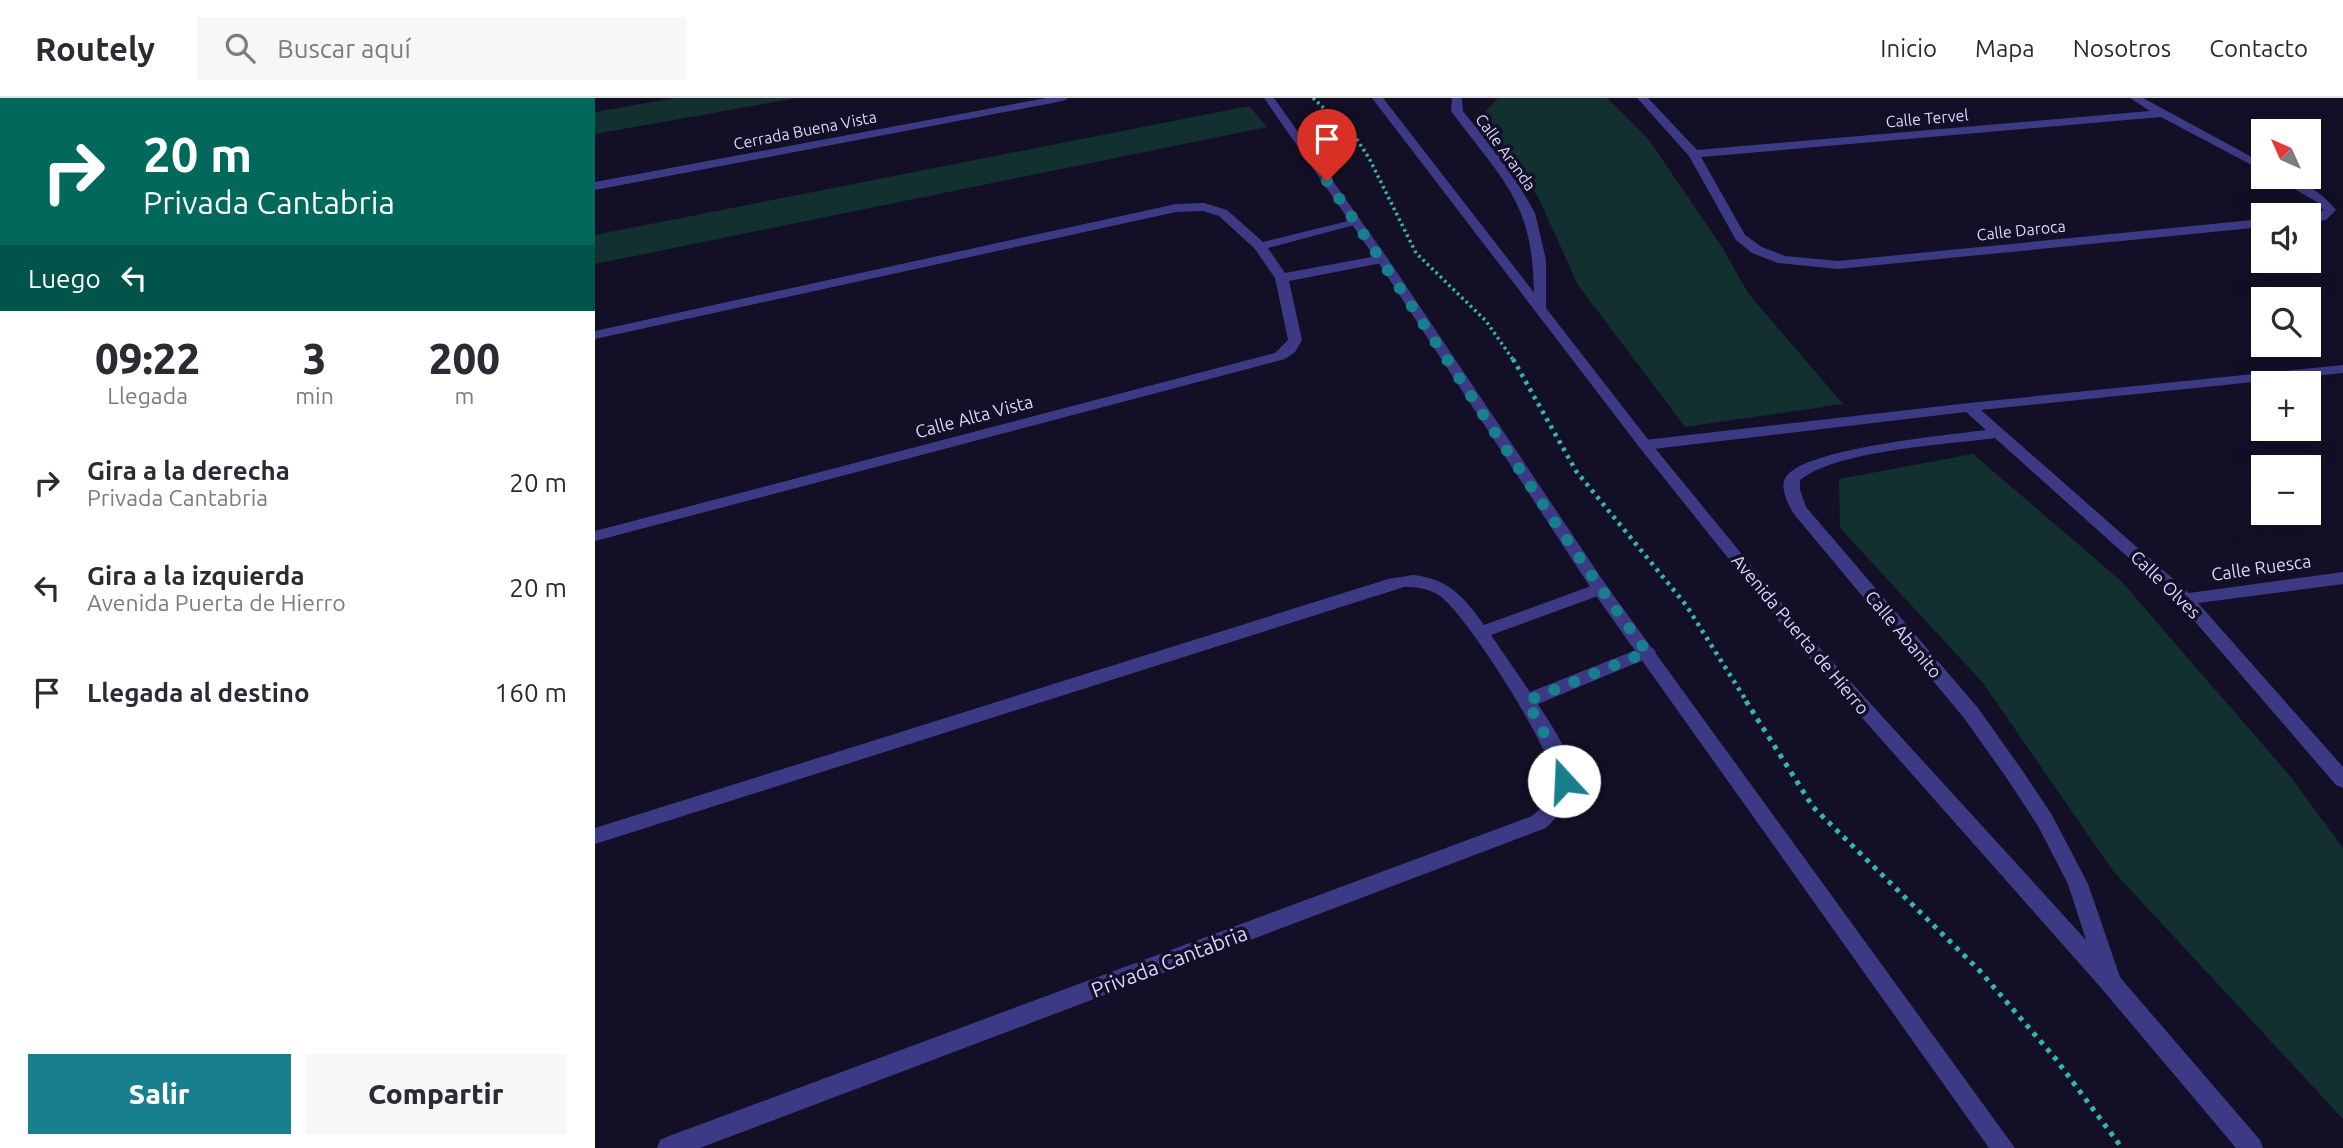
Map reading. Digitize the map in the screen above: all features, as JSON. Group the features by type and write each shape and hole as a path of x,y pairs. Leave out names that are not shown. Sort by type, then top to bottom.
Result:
{"street":[{"name":"Cerrada Buena Vista","path":"595,186 1063,98"},
{"path":"1269,98 1382,259 1600,590 2003,1148"},
{"name":"Avenida Puerta de Hierro","path":"1377,98 1645,445 1802,639 2111,982 2251,1148"},
{"name":"Calle Aranda","path":"1457,98 1457,111 1516,189 1529,214 1541,262 1541,309"},
{"name":"Calle Daroca","path":"1642,98 1694,154 1740,237 1757,250 1783,260 1838,265 2251,224"},
{"path":"2135,98 2251,161"},
{"name":"Calle Tervel","path":"1694,154 2163,113"},
{"path":"2302,189 2321,199 2330,210 2321,217"},
{"name":"Calle Alta Vista","path":"595,335 1176,208 1204,207 1223,213 1260,246 1282,278 1295,340 1290,349 1280,356 595,536"},
{"path":"1260,246 1356,223"},
{"path":"1282,278 1382,259"},
{"path":"1645,445 1969,407 2343,369"},
{"name":"Calle Olves","path":"1969,407 2185,599 2343,780"},
{"name":"Calle Abanito","path":"1998,433 1836,457 1802,469 1794,477 1791,490 1800,509 1971,713 2045,821 2078,884 2111,982"},
{"name":"Calle Ruesca","path":"2185,599 2343,578"},
{"name":"Privada Cantabria","path":"595,836 1394,583 1412,580 1432,583 1447,591 1481,633 1527,701 1560,763 1564,781 1555,807 1539,822 669,1148"},
{"path":"1481,633 1600,590"},
{"path":"1527,701 1647,652"}],"path":[{"path":"1313,98 1356,138 1369,158 1416,253 1486,321 1507,349 1576,471 1686,605 1813,807 1979,970 2055,1058 2122,1148"}],"green space":[{"path":"674,98 797,98 595,134 595,112"},
{"path":"1498,98 1607,98 1649,140 1722,247 1748,293 1843,404 1685,427 1578,285 1538,197 1479,119"},
{"path":"1249,106 1267,127 595,264 595,235"},
{"path":"1973,454 2121,581 2290,776 2343,848 2343,1119 2113,871 1983,683 1840,528 1839,479"}],"route":[{"path":"1327,181 1382,259 1600,590 1647,652 1527,701 1560,763 1564,781"}]}
